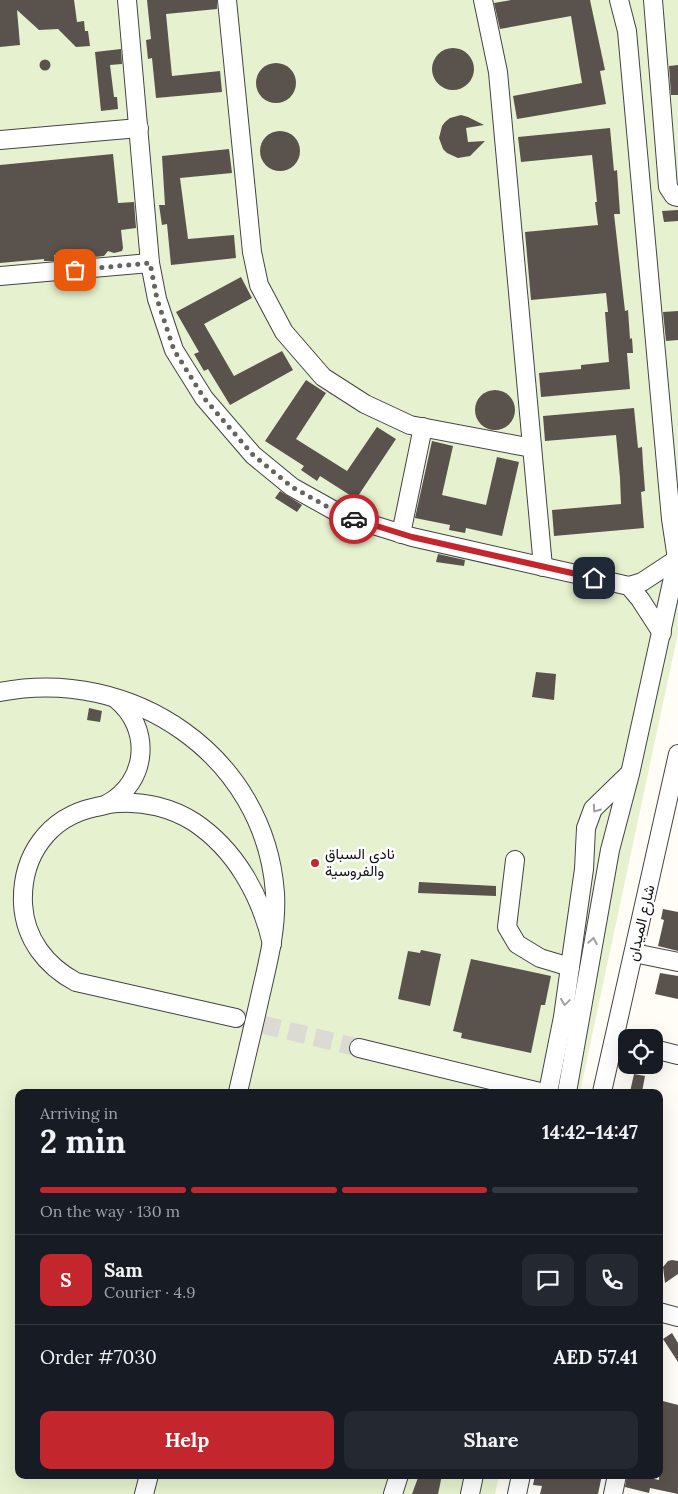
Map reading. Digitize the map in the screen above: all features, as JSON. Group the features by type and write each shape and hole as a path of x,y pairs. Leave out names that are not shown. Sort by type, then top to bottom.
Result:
{"street":[{"path":"127,0 150,263 157,299 174,350 204,398 253,455 292,487 344,516 401,534 629,586 642,582 678,557"},
{"path":"228,0 252,252 259,285 284,332 323,377 365,404 410,425 532,448"},
{"path":"483,0 498,72 543,567"},
{"path":"568,1089 603,883 630,774 678,557 671,519 627,30 619,0"},
{"path":"653,0 668,187 674,196 678,197"},
{"path":"0,140 139,128"},
{"path":"0,276 150,263"},
{"path":"401,534 423,427"},
{"path":"629,586 640,599 662,633"},
{"path":"0,692 38,686 76,688 114,697 151,711 185,731 214,757 238,788 256,821 270,859 275,893 272,944 239,1089"},
{"path":"106,804 129,787 137,771 140,754 139,736 132,718 114,697"},
{"name":"شارع الميدان","path":"622,1029 634,954 674,793 678,754"},
{"path":"549,1089 563,1018 584,869 586,828 593,809 630,774"},
{"path":"236,1018 76,982 56,969 47,961 34,942 25,920 23,899 28,865 33,854 46,833 65,818 87,808 106,804 132,803 157,806 182,815 204,830 233,860 250,884 264,913 272,944"},
{"path":"516,860 506,926 517,944 540,958 570,967"},
{"path":"634,954 678,962"},
{"path":"359,1048 528,1089"},
{"name":"شارع الميدان","path":"603,1089 618,1048"},
{"path":"663,1052 678,1055"},
{"path":"663,1313 678,1317"},
{"path":"144,1494 148,1479"},
{"path":"393,1494 397,1479"},
{"path":"470,1494 473,1479"},
{"path":"517,1494 520,1479"},
{"path":"613,1494 616,1479"}],"green space":[{"name":"نادي السباق والفروسية","path":"0,0 678,0 678,633 581,1089 15,1089 15,1479 498,1479 495,1494 0,1494"}],"building":[{"path":"0,0 74,0 77,22 84,21 85,31 88,31 90,46 76,47 58,29 39,30 17,10 20,45 0,47"},
{"path":"147,0 217,0 217,9 166,14 172,76 220,71 222,92 156,98 152,58 148,59 146,40 151,39"},
{"path":"511,0 590,0 605,70 600,71 606,104 517,119 513,96 582,83 571,16 500,29 494,3"},
{"path":"453,48 468,54 474,69 468,84 453,90 438,84 432,69 438,54"},
{"path":"121,49 122,64 110,65 114,97 117,97 118,109 101,111 95,52"},
{"path":"43,60 47,60 50,65 49,69 43,70 40,67 40,63"},
{"path":"280,63 287,66 293,72 296,83 295,91 287,100 280,103 272,103 265,100 257,91 256,79 259,72 268,64"},
{"path":"678,65 678,95 671,95 669,66"},
{"path":"461,115 484,125 466,128 468,142 485,141 470,156 458,158 443,149 439,138 445,122 450,118"},
{"path":"610,128 614,171 617,170 620,214 614,214 625,311 628,310 630,339 632,338 633,353 627,353 630,389 541,397 539,373 581,369 581,365 609,362 605,312 608,312 606,293 531,300 525,232 598,225 595,202 597,202 592,155 521,162 518,137"},
{"path":"284,131 291,134 297,140 300,151 299,159 291,168 284,171 276,171 269,168 261,159 260,147 263,140 272,132"},
{"path":"229,149 232,173 180,178 188,239 234,235 236,258 171,265 167,224 162,225 159,205 165,205 162,156"},
{"path":"113,154 118,203 134,202 136,228 121,230 122,251 114,253 108,251 104,256 84,258 78,253 71,259 54,255 55,261 44,261 44,259 0,263 0,165"},
{"path":"678,210 678,221 664,222 662,211"},
{"path":"241,277 252,298 204,324 234,376 282,351 293,370 230,405 208,369 204,371 194,354 199,352 176,312"},
{"path":"678,311 678,340 666,341 663,312"},
{"path":"306,380 326,393 296,439 347,471 377,427 396,439 356,499 320,476 317,481 301,470 304,466 265,441"},
{"path":"499,390 506,393 512,399 515,410 514,418 506,427 499,430 491,430 484,427 476,418 475,406 478,399 487,391"},
{"path":"634,408 638,448 642,447 645,491 641,492 644,528 554,536 552,510 621,504 620,478 616,435 545,441 543,416"},
{"path":"432,441 453,446 442,495 486,505 497,457 519,462 502,536 466,528 465,533 449,530 450,525 415,518"},
{"path":"280,491 302,505 297,512 275,498"},
{"path":"438,554 465,560 464,566 436,562"},
{"path":"536,672 556,674 554,700 532,697"},
{"path":"89,708 102,711 100,722 87,720"},
{"path":"419,882 496,886 496,896 418,893"},
{"path":"663,909 678,912 678,951 658,946 664,920 661,919"},
{"path":"421,950 441,954 430,1006 398,999 408,951 420,953"},
{"path":"471,959 551,976 545,1005 541,1005 531,1053 461,1038 462,1033 453,1031"},
{"path":"660,973 678,976 678,999 655,994"},
{"path":"634,1074 645,1076 643,1089 631,1089"},
{"path":"668,1261 678,1261 678,1274 665,1283 663,1267"},
{"path":"672,1333 678,1343 678,1362 663,1339"},
{"path":"663,1401 678,1405 678,1494 650,1488 649,1493 625,1487 626,1479 663,1479"},
{"path":"418,1479 441,1479 438,1494 412,1494"},
{"path":"534,1479 601,1479 598,1494 540,1494 542,1486 533,1485"}],"tunnel":[{"path":"236,1018 359,1048"}],"way so far":[{"path":"75,270 150,263 157,299 174,350 204,398 253,455 292,487 344,516 354,519"}],"place":[{"name":"نادي السباق والفروسية","path":"315,863"}],"route":[{"path":"354,519 412,537 594,578"}]}
